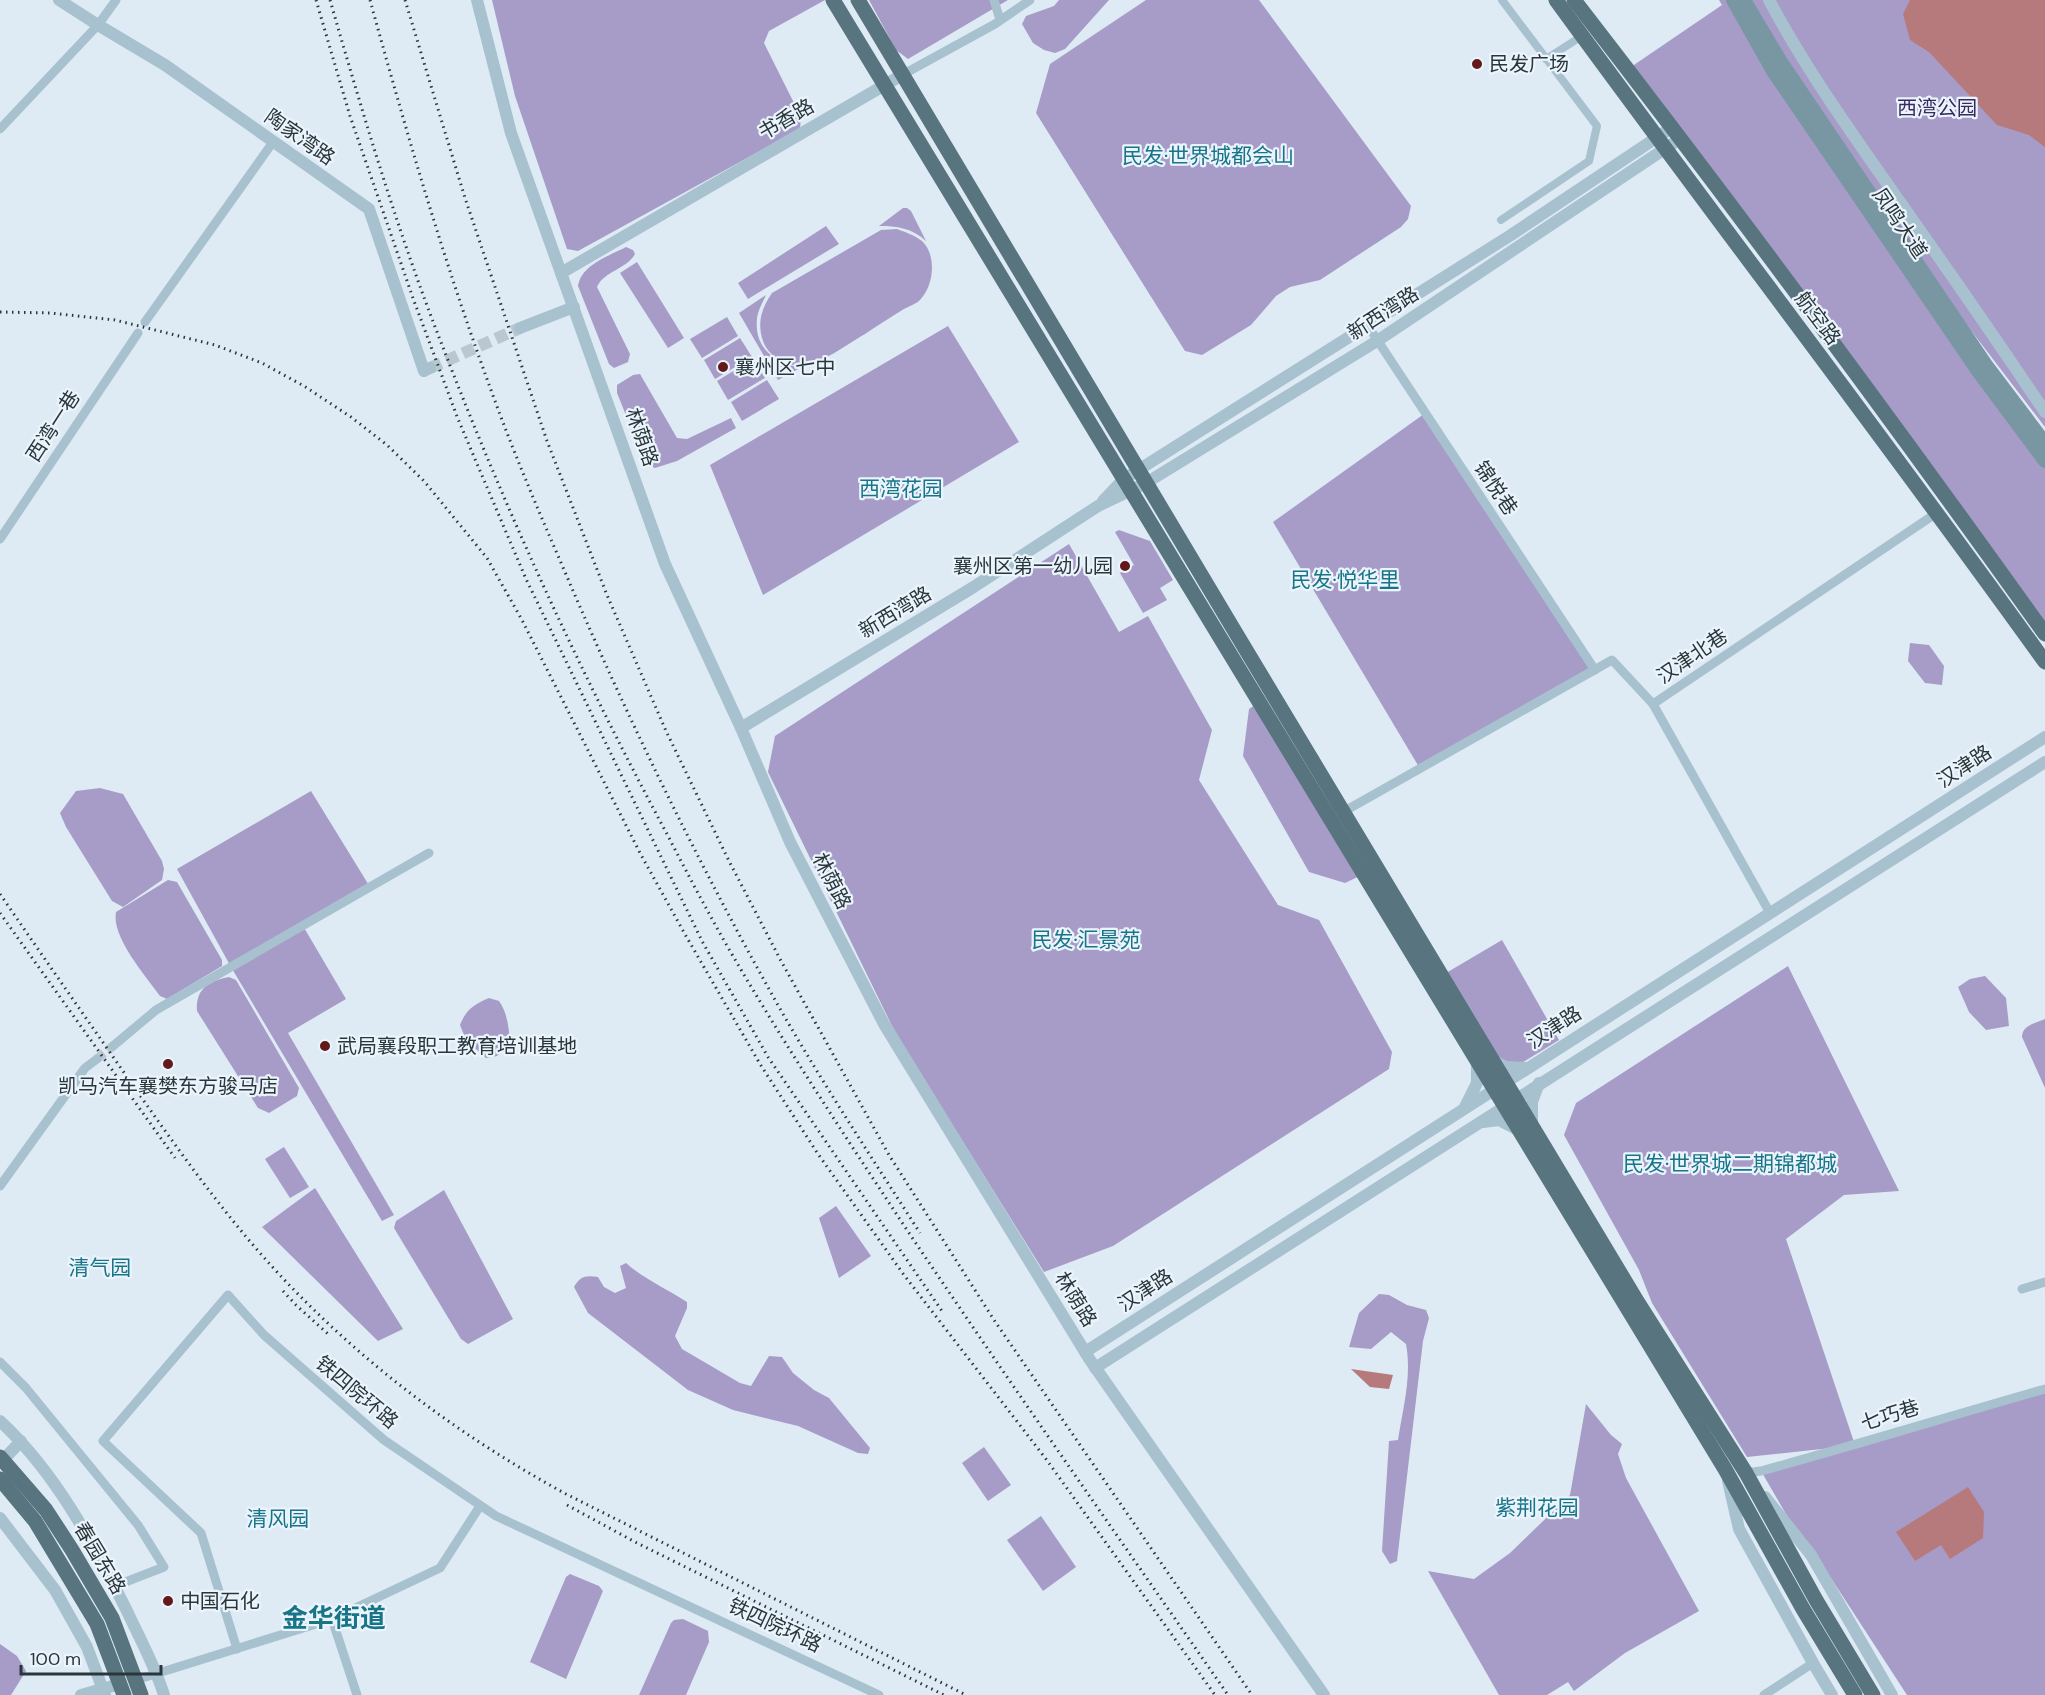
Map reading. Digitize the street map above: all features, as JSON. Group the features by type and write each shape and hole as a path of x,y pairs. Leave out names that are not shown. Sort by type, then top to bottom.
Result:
{"main road":[{"path":"833,0 1128,485 1526,1128 1746,1473 1856,1695"},
{"path":"858,0 1343,812 1484,1060"},
{"name":"航空路","path":"1556,0 1938,512 2045,662"},
{"name":"航空路","path":"1574,0 1677,132 2045,634"},
{"name":"凤鸣大道","path":"1733,0 1773,71 1978,371 2045,461"},
{"name":"凤鸣大道","path":"1744,0 1780,62 1986,365 2045,442"},
{"path":"1526,1128 1725,1469 1809,1604 1873,1695"},
{"name":"春园东路","path":"2,1458 46,1510 72,1550 112,1618 139,1688"},
{"name":"春园东路","path":"0,1480 35,1521 98,1624 122,1690"}],"street":[{"name":"陶家湾路","path":"59,0 165,65 369,209 424,371 430,368"},
{"path":"0,129 98,25 116,0"},
{"name":"林荫路","path":"477,0 511,133 666,564 790,842 884,1024 1095,1368 1324,1695"},
{"path":"994,0 1000,20"},
{"name":"书香路","path":"561,273 1000,20 1030,0"},
{"path":"1501,220 1588,161 1597,126 1502,0"},
{"path":"1769,0 1784,28 1856,138 2045,412"},
{"path":"1546,59 1582,36"},
{"name":"新西湾路","path":"741,728 972,588 1128,485 1377,341 1677,132"},
{"path":"146,322 273,142"},
{"name":"新西湾路","path":"1142,477 1368,326 1661,143"},
{"path":"520,328 573,307"},
{"name":"锦悦巷","path":"1368,326 1595,669"},
{"name":"西湾一巷","path":"0,539 138,333"},
{"name":"汉津北巷","path":"1343,812 1612,660 1653,704 1938,512"},
{"path":"1653,704 1770,913"},
{"name":"汉津路","path":"1085,1352 2045,737"},
{"name":"汉津路","path":"1095,1368 2045,762"},
{"path":"113,1046 156,1010 429,853"},
{"path":"0,1186 85,1068 97,1059"},
{"path":"1465,1107 1477,1083 1484,1060 1506,1067 1526,1068"},
{"path":"1479,1122 1499,1120 1526,1128 1539,1083"},
{"path":"2022,1289 2045,1282"},
{"name":"铁四院环路","path":"237,1649 201,1533 103,1441 228,1295 264,1335 384,1440 496,1516 879,1695"},
{"path":"0,1362 26,1388 138,1525 164,1567 115,1586"},
{"name":"七巧巷","path":"1746,1473 1845,1448 2045,1389"},
{"path":"0,1421 21,1441 80,1520 158,1674 164,1695"},
{"path":"2,1458 21,1441"},
{"path":"1725,1469 1739,1529 1832,1695"},
{"path":"1746,1473 1811,1555 1892,1695"},
{"path":"139,1688 158,1674 332,1619 440,1568 480,1506"},
{"path":"0,1518 56,1590 87,1647 104,1692"},
{"path":"332,1619 357,1695"},
{"path":"1764,1695 1813,1663"},
{"path":"81,1695 122,1690"}],"green space":[{"path":"492,0 825,0 769,31 764,43 801,117 800,129 578,251 567,249 515,96"},
{"path":"869,0 1008,0 908,59 896,50"},
{"path":"1059,0 1109,0 1065,49 1055,53 1044,50 1033,43 1022,24 1026,16 1054,6"},
{"path":"1146,0 1259,0 1411,206 1408,219 1401,227 1320,280 1290,287 1276,296 1251,325 1202,355 1185,351 1036,113 1050,64"},
{"name":"西湾公园","path":"1719,0 2045,0 2045,427 1783,85 2045,461 2045,634 1628,69 1722,5"},
{"path":"903,208 911,211 926,241 904,229 879,226"},
{"path":"826,226 839,244 748,299 738,283"},
{"path":"897,229 922,241 930,254 931,279 920,300 833,354 808,364 788,364 773,355 765,346 760,328 763,310 772,293 881,230"},
{"path":"626,247 633,250 635,254 627,263 605,277 597,287 630,354 628,362 614,368 609,364 578,286 584,272 590,267"},
{"path":"637,262 684,338 668,348 620,273"},
{"path":"766,295 757,318 757,328 762,345 774,357 800,368 778,380 739,313"},
{"path":"727,317 738,336 702,358 690,339"},
{"path":"948,326 1019,442 763,595 710,465"},
{"path":"740,338 752,357 715,379 704,360"},
{"path":"753,359 765,378 728,400 717,381"},
{"path":"640,374 677,438 687,439 731,418 736,428 677,461 655,468 648,465 617,393 617,385 633,375"},
{"path":"767,380 779,399 742,421 731,402"},
{"path":"1424,414 1591,668 1419,767 1273,522"},
{"path":"1119,530 1150,541 1173,580 1160,588 1167,600 1143,613 1120,573 1134,565 1115,532"},
{"path":"1069,544 1119,632 1148,616 1212,730 1199,780 1278,905 1319,920 1392,1052 1389,1069 1113,1246 1044,1272 896,1034 768,772 775,736"},
{"path":"1910,643 1929,645 1944,666 1942,685 1925,683 1908,661"},
{"path":"1259,702 1364,874 1345,883 1309,872 1243,756 1249,709"},
{"path":"100,788 123,794 162,861 164,869 162,880 123,907 112,901 66,827 60,813 76,791"},
{"path":"311,791 370,887 303,926 346,999 288,1033 394,1215 382,1221 231,967 177,869"},
{"path":"168,880 177,882 222,960 222,966 167,999 160,996 131,956 119,933 116,912"},
{"path":"1502,940 1559,1040 1520,1064 1508,1065 1495,1057 1446,973"},
{"path":"1788,966 1899,1191 1844,1195 1786,1239 1855,1445 2045,1389 2045,1695 1907,1695 1825,1569 1794,1528 1761,1471 1850,1446 1747,1457 1652,1303 1639,1270 1564,1135 1576,1103"},
{"path":"1985,976 2006,998 2009,1026 1986,1030 1969,1012 1958,987 1970,979"},
{"path":"229,977 236,980 299,1088 297,1096 269,1113 258,1108 197,1011 198,997 205,987"},
{"path":"489,998 499,1001 504,1011 510,1045 497,1056 486,1058 466,1040 460,1025 472,1008"},
{"path":"2045,1019 2045,1088 2022,1037 2027,1027"},
{"path":"284,1147 309,1187 290,1198 265,1159"},
{"path":"315,1188 403,1329 378,1341 262,1227"},
{"path":"444,1190 513,1319 468,1344 461,1339 394,1228 396,1221"},
{"path":"836,1206 871,1256 839,1278 819,1218"},
{"path":"626,1263 687,1302 687,1308 675,1336 682,1349 740,1383 751,1386 769,1356 782,1357 793,1373 814,1390 829,1398 870,1448 868,1454 858,1453 798,1426 733,1410 688,1390 588,1313 574,1287 576,1283 584,1277 598,1277 604,1287 615,1293 626,1288 620,1266"},
{"path":"1379,1294 1389,1295 1407,1305 1426,1310 1429,1318 1423,1341 1397,1561 1390,1564 1382,1551 1389,1441 1398,1440 1408,1368 1406,1344 1391,1332 1371,1349 1349,1347 1359,1313"},
{"path":"1586,1404 1611,1435 1622,1444 1618,1454 1626,1478 1699,1611 1625,1653 1574,1691 1568,1682 1547,1695 1499,1695 1428,1571 1474,1579 1510,1553 1570,1495"},
{"path":"984,1447 1011,1485 988,1501 962,1463"},
{"path":"1041,1516 1076,1567 1043,1591 1007,1540"},
{"path":"570,1574 599,1586 603,1591 566,1679 530,1662 566,1577"},
{"path":"683,1619 708,1631 709,1642 686,1695 639,1695 671,1623 674,1620"},
{"path":"0,1644 17,1656 26,1671 11,1695 0,1695"}],"shaded area":[{"path":"1910,0 2045,0 2045,147 2029,135 1997,125 1929,52 1910,40 1903,14"},
{"path":"1351,1369 1393,1375 1389,1389 1370,1387"},
{"path":"1968,1487 1984,1512 1983,1538 1950,1559 1941,1545 1915,1561 1896,1532"}],"tunnel":[{"path":"430,368 520,328"},
{"path":"97,1059 113,1046"}],"railway":[{"path":"316,0 350,116 414,301 458,419 526,579 702,941 768,1057 944,1314"},
{"path":"330,0 397,220 428,307 494,474 576,656 687,873 765,1010 880,1189 1228,1695"},
{"path":"370,0 426,196 474,342 519,464 595,640 669,799 750,955 813,1064 920,1233"},
{"path":"405,0 465,198 547,441 607,595 666,731 729,861 780,959 889,1155 994,1320 1252,1695"},
{"path":"0,312 50,313 115,320 215,345 262,363 304,386 351,417 387,445 424,481 487,558 522,620 640,853 686,936 760,1064 818,1154 904,1275 1046,1459 1215,1695"},
{"path":"0,894 191,1167 233,1221 277,1273 362,1354 426,1405 530,1474 966,1695"},
{"path":"0,913 175,1158"},
{"path":"283,1291 328,1334"},
{"path":"567,1505 635,1542 944,1695"}],"place":[{"name":"民发广场","path":"1477,64"},
{"name":"襄州区七中","path":"723,367"},
{"name":"襄州区第一幼儿园","path":"1125,566"},
{"name":"武局襄段职工教育培训基地","path":"325,1046"},
{"name":"凯马汽车襄樊东方骏马店","path":"168,1064"},
{"name":"中国石化","path":"168,1601"}],"district":[{"name":"民发·世界城都会山","path":"1208,156"},
{"name":"西湾花园","path":"901,489"},
{"name":"民发·悦华里","path":"1345,580"},
{"name":"民发·汇景苑","path":"1086,940"},
{"name":"民发·世界城二期锦都城","path":"1730,1164"},
{"name":"清气园","path":"100,1268"},
{"name":"紫荆花园","path":"1537,1508"},
{"name":"清风园","path":"278,1519"},
{"name":"金华街道","path":"334,1618"}]}
